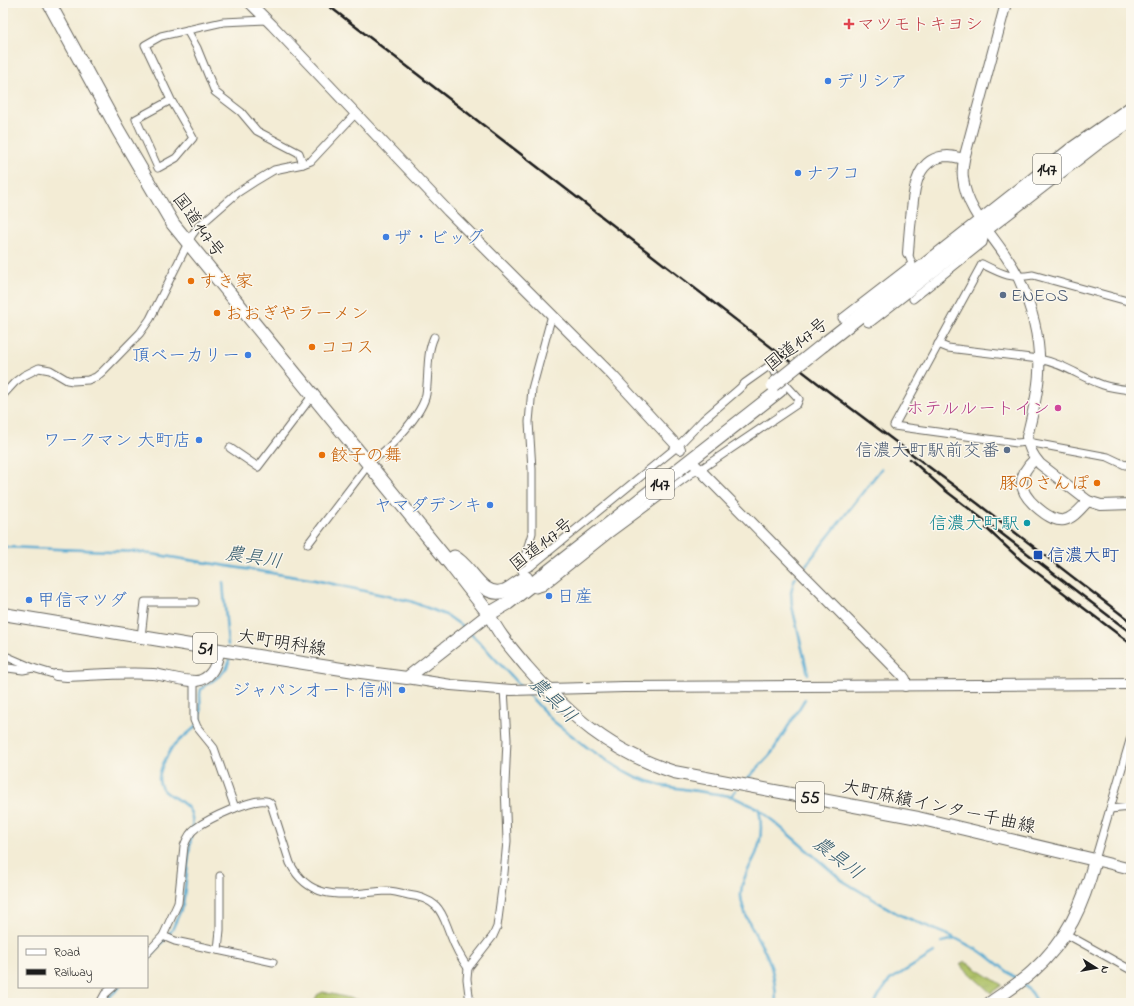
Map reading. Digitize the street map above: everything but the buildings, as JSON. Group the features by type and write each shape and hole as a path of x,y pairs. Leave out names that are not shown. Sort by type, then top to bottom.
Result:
{"highway":[{"name":"国道147号","path":"49,3 161,204 174,224 190,239 373,462 454,557 480,591 489,614"},
{"name":"国道147号","path":"59,3 190,239 314,396 373,462 489,614"},
{"name":"国道147号","path":"983,225 1072,149 1131,108"},
{"name":"国道147号","path":"489,614 508,603 528,582 983,225 1131,120"},
{"name":"147","path":"454,557 461,560 484,588 497,592 528,582"}],"main road":[{"name":"大町明科線","path":"3,614 220,650 407,678"},
{"path":"407,678 489,614"},
{"name":"大町麻績インター千曲線","path":"489,614 502,638 543,689 583,724 615,746 640,760 669,770 918,818 1095,860"},
{"path":"990,1003 1029,974 1049,955 1066,934 1081,905 1095,860"}],"street":[{"path":"250,3 448,211 612,375 679,448"},
{"path":"1006,3 964,159 963,177 966,189 983,225 1019,278 1035,325 1040,359 1038,387 1027,436 1028,442 1035,459 1088,501 1101,505 1131,504"},
{"path":"171,100 136,119 158,168 176,158 193,138 171,100 145,45 161,36 222,22 267,20"},
{"path":"187,30 197,48 215,92 241,112 257,131 298,153 303,164"},
{"path":"3,395 15,382 39,368 50,370 68,380 73,381 81,381 96,377 146,326 155,311 190,239 198,227 237,193 274,170 308,163 315,158 356,113"},
{"path":"842,318 912,264 908,253 914,192 917,177 922,168 933,160 948,156 964,159"},
{"path":"913,299 983,243 983,225"},
{"path":"1131,302 1033,276 1019,278 1003,275 982,264 894,426 1017,443 1028,442 1108,457 1124,465 1131,464"},
{"path":"531,566 527,560 526,553 532,533 532,469 529,422 532,389 552,315"},
{"path":"308,544 365,469 384,452 404,430 424,400 431,348 434,337"},
{"path":"938,344 948,348 1040,359 1062,365 1102,384 1131,390"},
{"path":"769,366 799,399 797,404 704,467 697,467 543,587 536,589 532,588 522,571 531,566 679,448 703,420 745,382 769,366"},
{"path":"230,448 258,467 309,400 314,396"},
{"path":"1035,459 1027,467 1021,483 1024,494 1039,509 1054,519 1065,520 1073,516 1088,501"},
{"path":"697,467 829,602 902,674 905,686"},
{"path":"140,637 145,602 196,602"},
{"path":"3,655 33,668 56,675 141,674 163,676 194,682 208,677 215,666 220,650"},
{"path":"3,670 8,668 23,670 33,668"},
{"path":"407,678 451,686 509,690 624,687 1131,684"},
{"path":"194,682 194,720 196,727 214,748 235,808"},
{"path":"470,1003 467,979 468,968 493,936 499,918 507,841 505,785 509,690"},
{"path":"1131,737 1095,860 1131,869"},
{"path":"148,952 163,936 169,926 178,903 186,839 197,827 235,808 259,801 267,801 272,804 292,868 302,881 315,890 326,892 351,894 388,891 428,900 442,913 454,944 468,968"},
{"path":"1110,809 1131,807"},
{"path":"218,950 220,930 220,876"},
{"path":"1066,934 1131,970"},
{"path":"163,936 175,941 273,962"},
{"path":"100,1003 105,994 112,988"}],"green space":[{"path":"964,961 1002,985 991,993 960,965"},
{"path":"323,992 371,1003 314,1003 317,995"}],"waterway":[{"path":"806,565 881,469"},
{"name":"農具川","path":"3,547 139,552 315,580 410,601 448,616 465,628"},
{"path":"795,577 791,592 792,606 808,674"},
{"path":"223,582 228,645"},
{"name":"農具川","path":"470,633 520,686"},
{"path":"192,828 192,817 189,810 184,804 165,792 159,779 160,773 172,748 201,721 201,689 223,673 229,659"},
{"name":"農具川","path":"526,692 553,721 588,748 617,767 636,777 663,786 731,796 759,809 843,881 898,914 955,938 985,954 1017,979"},
{"path":"747,779 771,754 805,699"},
{"name":"農具川","path":"731,796 736,790"},
{"path":"759,809 761,820 759,843 756,854 744,880 741,897 748,921 768,958 772,969 776,991 776,1003"},
{"path":"148,960 172,930 183,905 191,837"},
{"path":"942,942 955,939"},
{"path":"875,1003 890,980 934,953"},
{"name":"農具川","path":"1022,983 1032,993 1038,1003"},
{"path":"105,1003 119,988"}],"railway":[{"path":"325,3 828,391 977,503 1131,622"},
{"path":"910,459 946,491 1131,633"},
{"path":"986,528 1023,562 1131,644"}],"place":[{"name":"マツモトキヨシ","path":"849,24"},
{"name":"デリシア","path":"828,81"},
{"name":"ナフコ","path":"798,173"},
{"name":"ザ・ビッグ","path":"386,237"},
{"name":"すき家","path":"191,281"},
{"name":"ENEOS","path":"1003,295"},
{"name":"おおぎやラーメン","path":"217,313"},
{"name":"ココス","path":"312,347"},
{"name":"頂ベーカリー","path":"248,355"},
{"name":"ホテルルートイン","path":"1058,408"},
{"name":"ワークマン 大町店","path":"199,440"},
{"name":"信濃大町駅前交番","path":"1007,450"},
{"name":"餃子の舞","path":"322,455"},
{"name":"豚のさんぽ","path":"1097,483"},
{"name":"ヤマダデンキ","path":"490,505"},
{"name":"信濃大町駅","path":"1027,523"},
{"name":"信濃大町","path":"1038,555"},
{"name":"日産","path":"549,596"},
{"name":"甲信マツダ","path":"29,600"},
{"name":"ジャパンオート信州","path":"402,690"}]}
